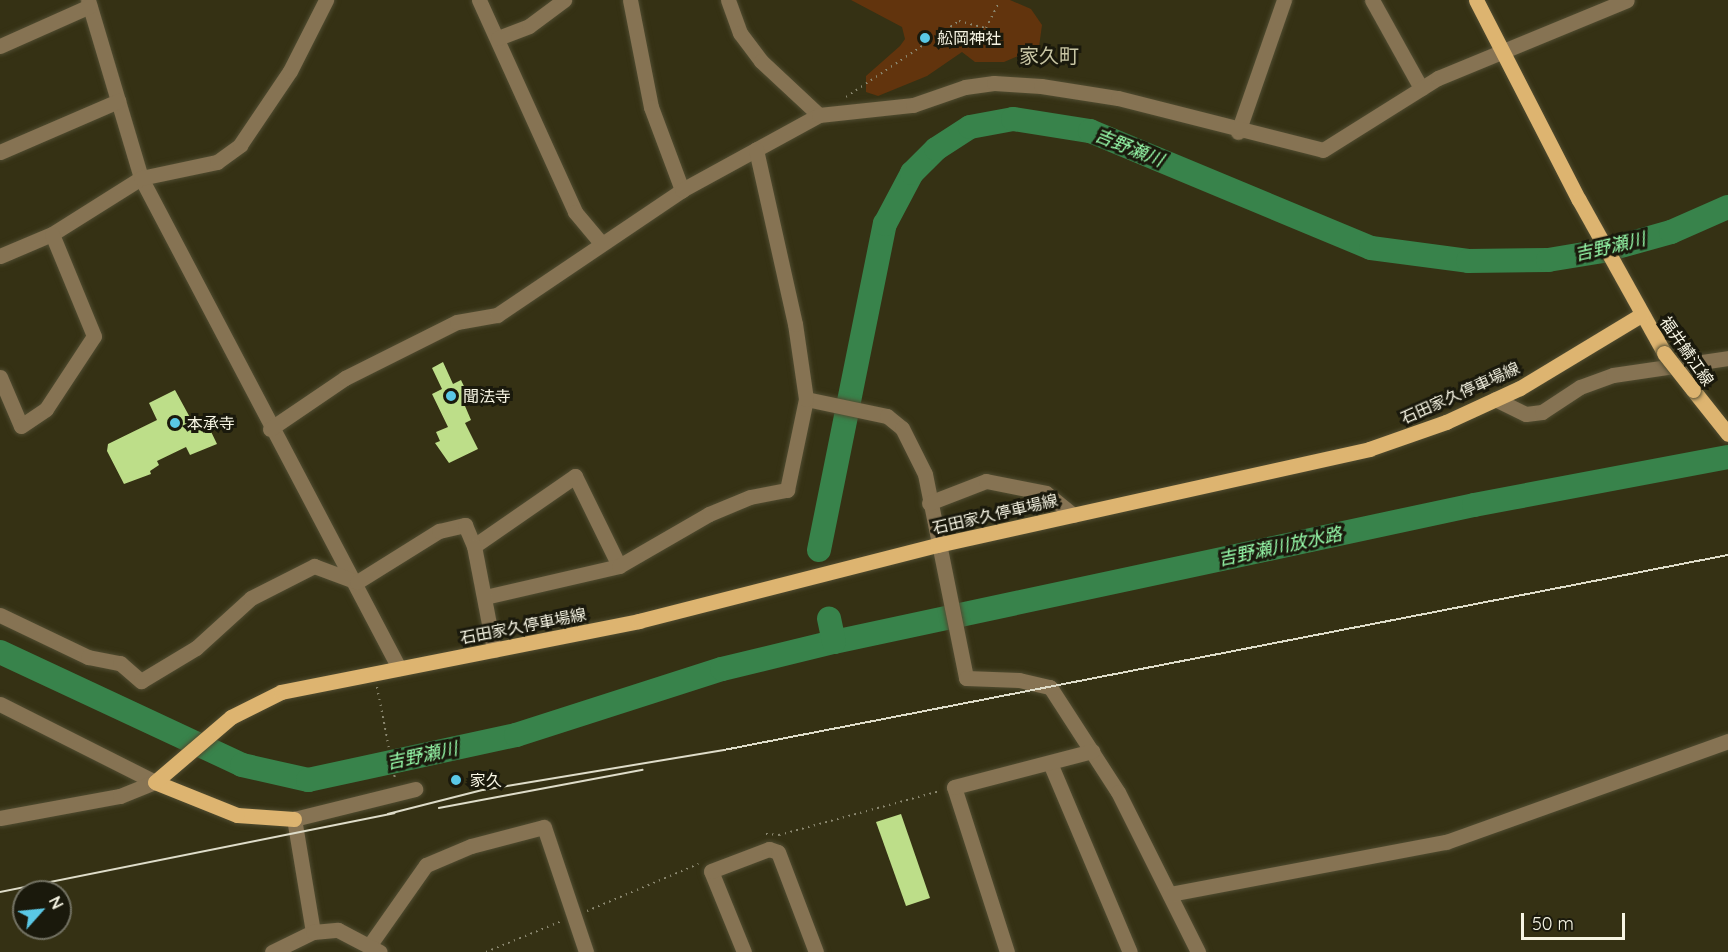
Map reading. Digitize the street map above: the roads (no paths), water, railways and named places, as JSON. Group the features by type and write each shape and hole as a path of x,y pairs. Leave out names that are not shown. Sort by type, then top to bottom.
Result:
{"main road":[{"path":"1476,0 1579,201 1641,315"},
{"name":"福井鯖江線","path":"1641,315 1664,353 1728,434"},
{"name":"石田家久停車場線","path":"155,782 242,709 281,692 639,621 937,545 1369,449 1495,399 1641,315"},
{"path":"155,782 237,815 294,819"}],"street":[{"path":"0,256 52,234 141,178 217,162 240,145 290,71 326,0"},
{"path":"479,0 575,212 600,242"},
{"path":"498,39 529,26 564,0"},
{"path":"630,0 651,107 682,190"},
{"path":"728,0 740,33 761,61 819,115"},
{"path":"1238,132 1284,0"},
{"path":"1372,0 1421,88"},
{"path":"270,429 345,378 457,322 497,315 600,242 682,190 819,115 913,105 965,87 994,83 1118,98 1238,132 1323,150 1421,88 1627,0"},
{"path":"0,46 89,3 141,178 270,429 357,582 399,668"},
{"path":"0,152 118,101"},
{"path":"485,597 619,566 709,514 750,497 787,490 806,399 795,324 756,149"},
{"path":"0,377 21,426 46,409 94,336 52,234"},
{"path":"1495,399 1526,414 1542,412 1580,387 1612,375 1728,358"},
{"path":"806,399 887,416 902,428 918,459 963,669 969,679 1018,680 1050,687 1092,751 1170,894 1198,952"},
{"path":"474,546 575,476 619,566"},
{"path":"929,503 986,481 1046,493 1073,515"},
{"path":"357,582 439,531 465,525 474,546 494,650"},
{"path":"0,615 88,657 120,663 141,681 196,648 251,598 314,566 357,582"},
{"path":"5,709 155,782"},
{"path":"1170,894 1446,842 1728,741"},
{"path":"1007,952 954,787 1092,751"},
{"path":"1050,763 1130,952"},
{"path":"0,818 120,796 155,782"},
{"path":"313,932 294,819 415,789"},
{"path":"272,952 313,932 338,930 375,949 426,865 471,846 544,827 586,952"},
{"path":"744,952 711,871 769,849 778,852 816,952"}],"waterway":[{"name":"吉野瀬川","path":"819,550 885,224 912,173 936,149 970,127 1013,119 1090,131 1371,248 1468,261 1548,260 1603,251 1671,232 1728,207"},
{"name":"吉野瀬川放水路","path":"834,642 1474,505 1728,457"},
{"name":"吉野瀬川","path":"0,652 242,765 308,780 516,735 722,669 834,642 829,619"}],"tram line":[{"path":"388,814 483,790 724,750 1728,555"},
{"path":"439,808 642,770"},
{"path":"0,892 394,813"}],"place":[{"name":"舩岡神社","path":"925,38"},
{"name":"聞法寺","path":"451,396"},
{"name":"本承寺","path":"175,423"},
{"name":"家久","path":"456,780"}],"district":[{"name":"家久町","path":"1049,55"}]}
